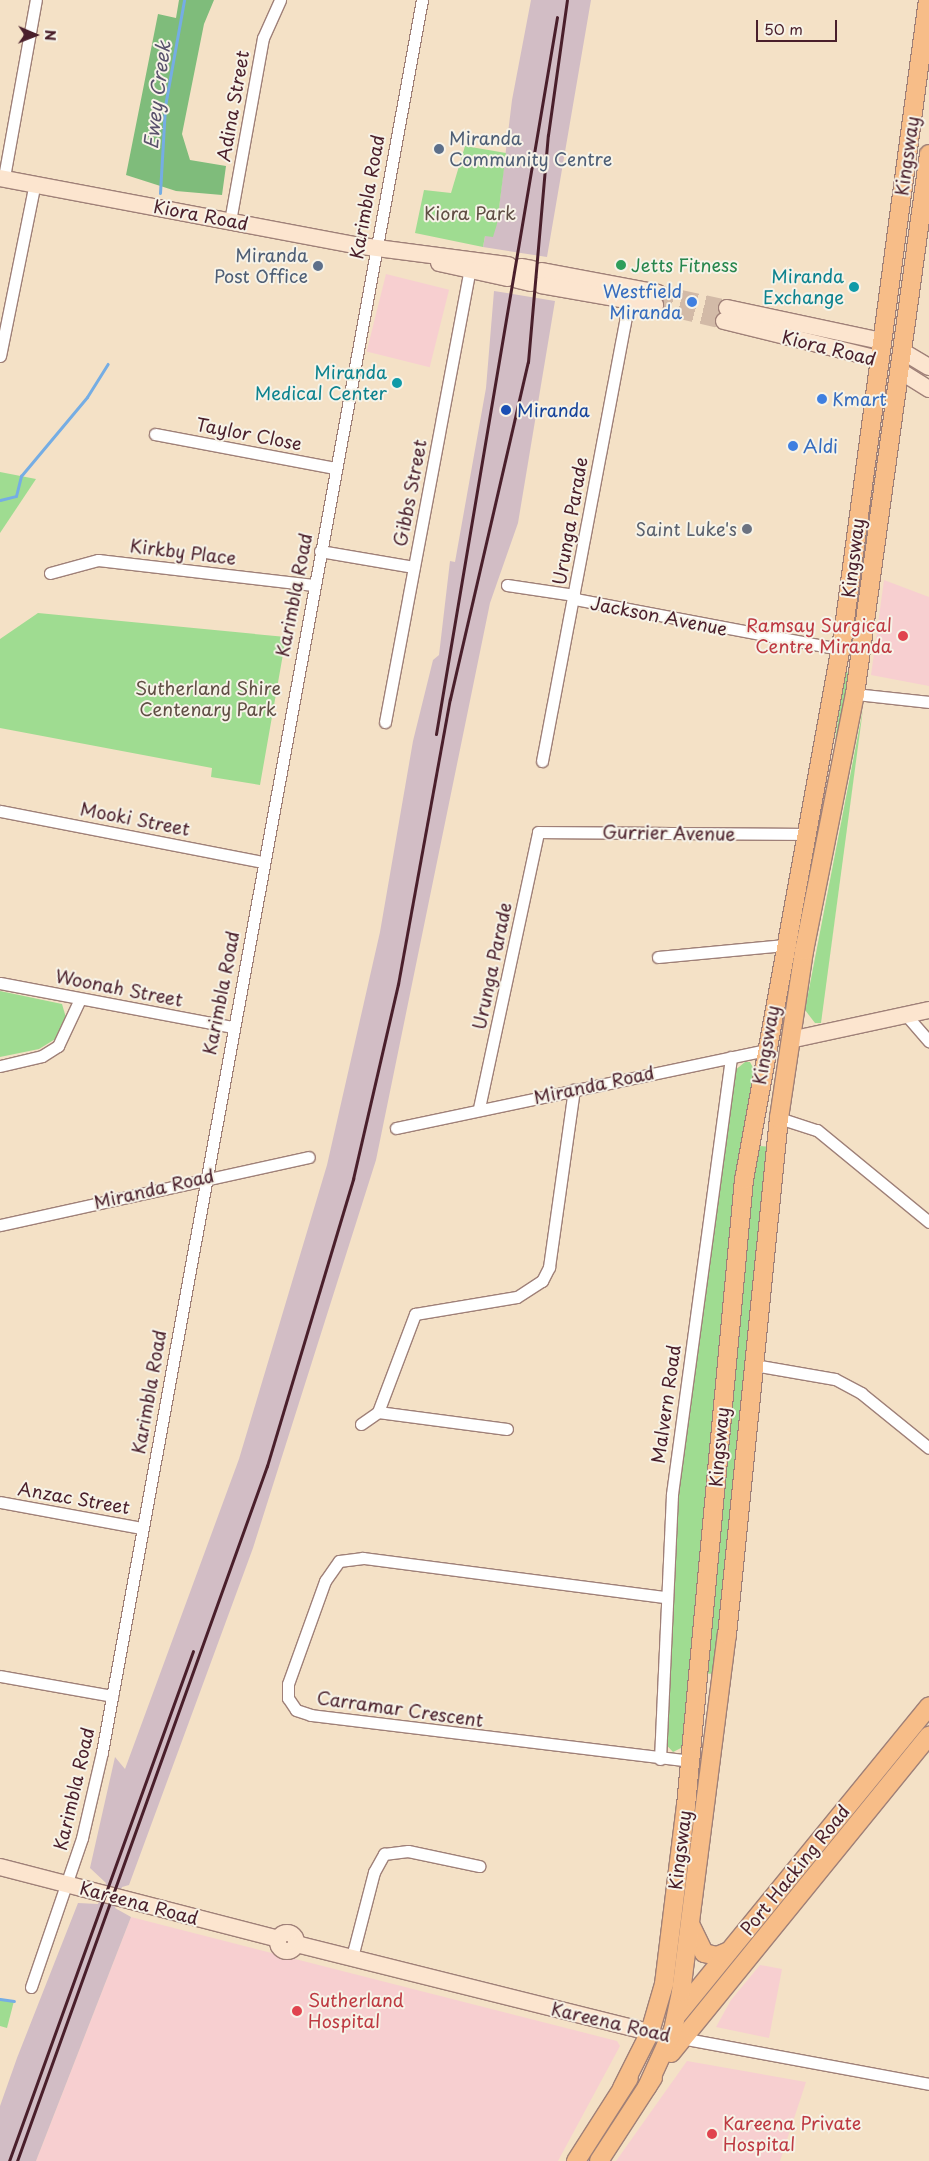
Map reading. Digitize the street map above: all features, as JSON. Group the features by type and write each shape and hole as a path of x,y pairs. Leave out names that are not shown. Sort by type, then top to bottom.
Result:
{"main road":[{"name":"Kingsway","path":"599,2161 647,2087 666,2035 664,1984 690,1761 744,1180 765,1050 840,649 928,0"},
{"name":"Kingsway","path":"676,2016 711,1763 779,1118 790,1040 855,694 929,154"},
{"name":"Kiora Road","path":"881,341 902,350"},
{"name":"Kiora Road","path":"879,359 900,371"},
{"name":"Jackson Avenue","path":"840,649 861,653"},
{"name":"Gurrier Avenue","path":"806,834 829,835"},
{"name":"Miranda Road","path":"765,1050 790,1040"},
{"name":"Port Hacking Road","path":"666,2035 676,2016 929,1706"},
{"name":"Port Hacking Road","path":"666,2035 929,1735"},
{"path":"690,1761 711,1763"},
{"path":"690,1916 694,1938 701,1951 717,1956 729,1951"},
{"name":"Kingsway","path":"576,2161 622,2088 666,2035"}],"street":[{"path":"1,176 36,0"},
{"name":"Adina Street","path":"230,221 263,38 280,0"},
{"name":"Karimbla Road","path":"31,1987 68,1884 112,1696 232,1027 422,0"},
{"name":"Kiora Road","path":"1,176 230,221 657,299"},
{"path":"0,356 35,183"},
{"name":"Kiora Road","path":"399,252 469,271 525,275"},
{"name":"Gibbs Street","path":"385,722 469,271"},
{"name":"Urunga Parade","path":"542,761 630,294"},
{"name":"Kiora Road","path":"879,359 725,314 881,341"},
{"name":"Kiora Road","path":"902,350 929,367"},
{"name":"Kiora Road","path":"900,371 929,389"},
{"name":"Taylor Close","path":"155,434 335,468"},
{"path":"320,551 414,567"},
{"name":"Kirkby Place","path":"50,573 86,560 107,560 314,586"},
{"name":"Jackson Avenue","path":"507,585 840,649"},
{"path":"855,694 929,702"},
{"name":"Mooki Street","path":"0,810 263,862"},
{"name":"Gurrier Avenue","path":"538,832 637,830 663,836 806,834"},
{"name":"Urunga Parade","path":"478,1108 538,832"},
{"path":"658,957 784,945"},
{"name":"Woonah Street","path":"0,983 232,1027"},
{"path":"0,1066 42,1056 58,1046 80,999"},
{"path":"790,1040 929,1010"},
{"path":"906,1016 929,1042"},
{"name":"Miranda Road","path":"396,1128 478,1108 765,1050"},
{"name":"Malvern Road","path":"660,1759 664,1597 672,1494 731,1057"},
{"path":"361,1424 378,1412 415,1314 517,1297 542,1281 549,1267 574,1090"},
{"path":"779,1118 817,1130 929,1222"},
{"name":"Miranda Road","path":"0,1225 205,1176 309,1156"},
{"path":"754,1365 835,1379 861,1393 929,1448"},
{"path":"378,1412 507,1429"},
{"name":"Anzac Street","path":"0,1502 142,1528"},
{"name":"Carramar Crescent","path":"664,1597 363,1558 340,1561 325,1581 288,1684 288,1698 296,1710 310,1715 660,1759 690,1761"},
{"path":"0,1676 112,1696"},
{"path":"352,1957 374,1872 384,1854 400,1850 479,1866"},
{"name":"Kareena Road","path":"0,1867 278,1939 286,1950 296,1944 666,2035 929,2084"}],"shaded area":[{"path":"531,0 591,0 547,257 483,247 485,236 497,224 512,100"},
{"path":"386,274 449,290 430,367 367,352"},
{"path":"494,291 555,301 518,523 490,603 376,1160 253,1548 129,1885 122,1887 115,1908 131,1917 36,2161 0,2161 0,2106 78,1903 98,1904 106,1883 90,1868 115,1757 125,1769 239,1459 327,1165 380,932 413,741 433,660 439,655 450,561 455,562 486,388"},
{"name":"Ramsay Surgical Centre Miranda","path":"884,580 929,597 929,686 871,675"},
{"name":"Sutherland Hospital","path":"131,1917 617,2041 620,2046 558,2161 36,2161"},
{"path":"760,1965 782,1969 769,2038 716,2027 731,2000"},
{"name":"Kareena Private Hospital","path":"687,2061 806,2082 780,2161 616,2161"}],"green space":[{"path":"179,0 214,0 204,24 182,134 190,160 226,166 222,195 176,191 126,175 158,14 176,18"},
{"name":"Kiora Park","path":"465,146 506,153 497,224 493,237 485,236 483,247 415,233 424,190 451,193"},
{"path":"0,472 36,479 0,533"},
{"name":"Sutherland Shire Centenary Park","path":"38,613 286,637 260,785 211,777 212,768 0,728 0,639"},
{"path":"846,667 849,678 844,711 835,740"},
{"path":"863,709 821,1023 815,1023 805,1010"},
{"path":"0,991 62,1004 67,1021 57,1038 39,1049 0,1057"},
{"path":"745,1062 750,1062 760,1081 743,1203 759,1146 776,1147 715,1674 698,1673 683,1747 673,1752 660,1738 664,1597 728,1076"},
{"path":"0,1999 14,2001 7,2028 0,2026"}],"waterway":[{"name":"Ewey Creek","path":"160,193 165,106 184,0"},
{"name":"Ewey Creek","path":"0,500 16,496 21,476 87,397 108,364"},
{"path":"0,1999 14,2001"}],"tunnel":[{"path":"658,293 727,308"},
{"path":"655,305 724,321"}],"railway":[{"path":"17,2161 267,1466 353,1179 398,984 450,699 528,362 548,135 567,0"},
{"path":"436,734 557,17"},
{"path":"9,2161 193,1651"}],"place":[{"name":"Miranda Community Centre","path":"439,149"},
{"name":"Jetts Fitness","path":"621,265"},
{"name":"Miranda Post Office","path":"318,266"},
{"name":"Miranda Exchange","path":"854,287"},
{"name":"Westfield Miranda","path":"692,302"},
{"name":"Miranda Medical Center","path":"397,383"},
{"name":"Kmart","path":"822,399"},
{"name":"Miranda","path":"506,410"},
{"name":"Aldi","path":"793,446"},
{"name":"Saint Luke's","path":"747,529"},
{"name":"Ramsay Surgical Centre Miranda","path":"903,636"},
{"name":"Sutherland Hospital","path":"297,2011"},
{"name":"Kareena Private Hospital","path":"712,2134"}]}
